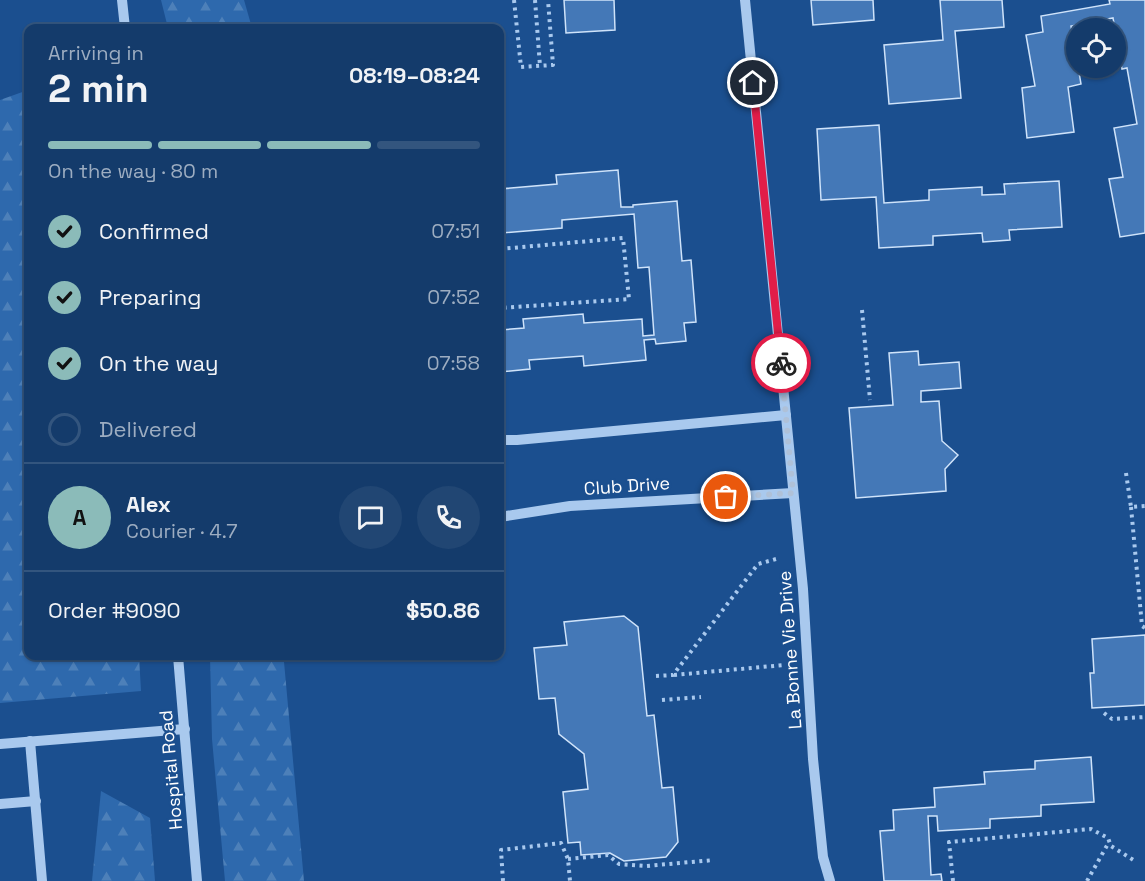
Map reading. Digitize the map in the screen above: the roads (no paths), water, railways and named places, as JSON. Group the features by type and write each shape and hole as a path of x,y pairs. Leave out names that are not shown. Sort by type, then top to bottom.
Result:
{"street":[{"path":"122,0 125,24"},
{"name":"La Bonne Vie Drive","path":"745,0 803,589 813,759 824,857 830,881"},
{"path":"504,440 786,415"},
{"name":"Club Drive","path":"504,517 570,506 793,493"},
{"name":"Hospital Road","path":"178,660 197,881"},
{"path":"0,744 185,729"},
{"path":"30,741 42,881"},
{"path":"0,804 36,801"}]}
